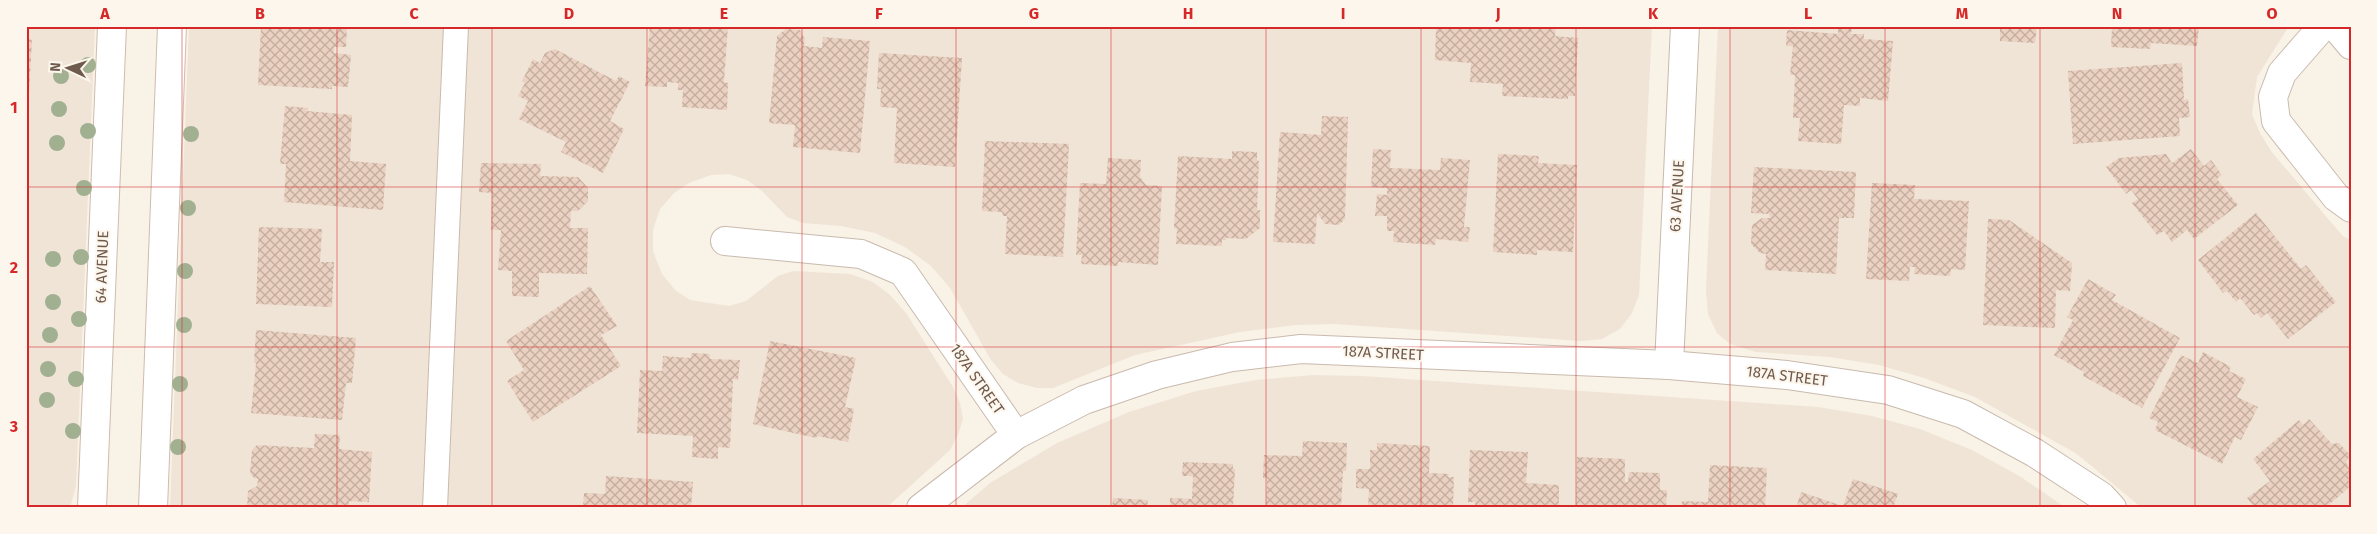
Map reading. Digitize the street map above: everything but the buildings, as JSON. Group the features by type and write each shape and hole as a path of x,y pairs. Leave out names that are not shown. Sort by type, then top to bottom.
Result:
{"street":[{"name":"64 AVENUE","path":"92,508 112,26"},
{"path":"153,508 172,26"},
{"name":"63 AVENUE","path":"1669,365 1685,26"},
{"path":"2323,26 2282,73 2273,98 2276,121 2336,197 2351,208"},
{"path":"2334,26 2351,45"},
{"name":"187A STREET","path":"725,241 861,254 903,272 1016,435 1084,400 1156,375 1232,357 1300,349 1669,365 1787,374 1898,393 1963,414 2036,453 2101,496 2112,508"},
{"path":"921,508 1016,435"}],"lane":[{"path":"435,508 456,26"}],"shaded area":[{"path":"26,26 95,26 76,486 70,508 26,508"},
{"path":"189,26 1652,26 1639,295 1632,313 1620,329 1602,339 1581,341 1334,324 1295,325 1240,332 1135,355 1053,388 1037,388 1018,383 1003,374 991,360 950,288 931,266 905,247 875,233 841,226 803,223 787,217 762,191 747,180 729,174 711,175 689,183 674,193 660,209 653,230 653,251 662,274 675,290 690,300 729,306 746,301 778,276 793,271 850,274 873,282 890,295 906,313 953,387 960,403 963,419 958,435 950,450 886,508 170,508"},
{"path":"1718,26 2289,26 2257,77 2252,114 2260,133 2271,151 2343,236 2351,240 2351,508 2142,508 2077,454 1975,397 1924,378 1879,365 1830,357 1756,352 1730,344 1717,333 1708,314 1706,290"},
{"path":"1313,375 1362,376 1818,407 1872,416 1920,429 1972,450 2021,477 2066,508 961,508 990,483 1057,443 1129,412 1196,391 1256,380"}]}
